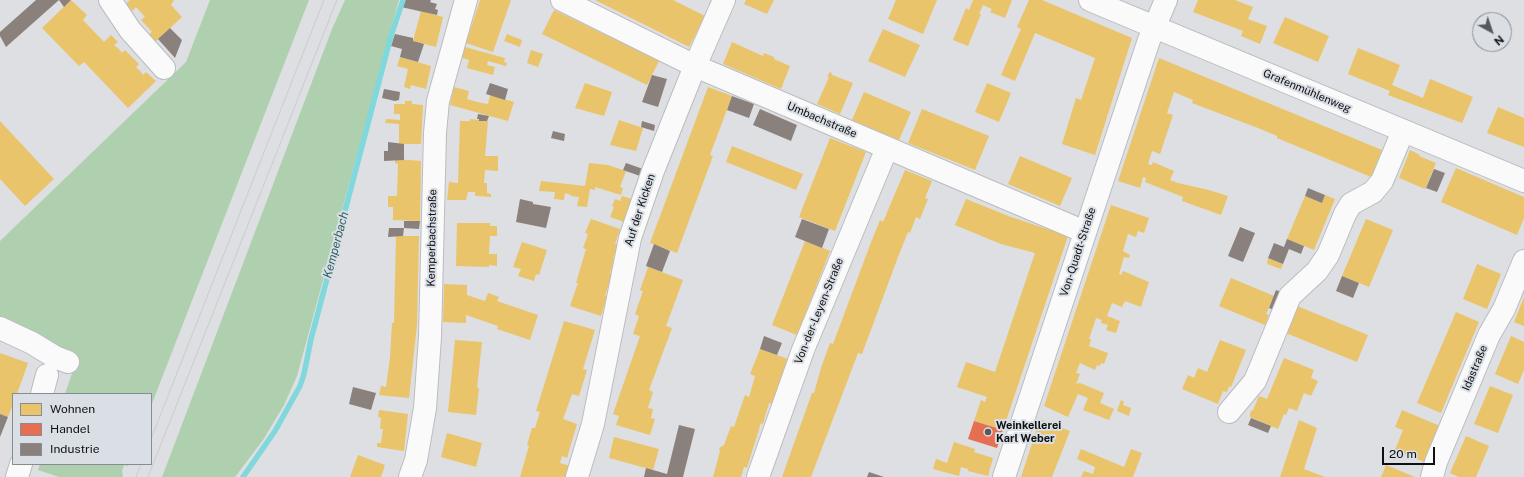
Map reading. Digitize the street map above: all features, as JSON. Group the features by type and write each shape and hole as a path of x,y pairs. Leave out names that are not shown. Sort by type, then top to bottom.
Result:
{"street":[{"path":"110,0 130,30 164,68"},
{"name":"Kemperbachstraße","path":"410,477 416,460 425,408 430,337 435,133 438,101 466,0"},
{"name":"Umbachstraße","path":"562,0 695,66 1085,232"},
{"name":"Auf der Kicken","path":"578,477 593,424 630,238 653,171 695,66 724,0"},
{"name":"Grafenmühlenweg","path":"1090,0 1524,181"},
{"name":"Von-Quadt-Straße","path":"1004,477 1154,27 1166,0"},
{"path":"1229,412 1254,381 1290,296 1317,271 1324,260 1345,214 1352,204 1373,192 1382,180 1403,131"},
{"name":"Von-der-Leyen-Straße","path":"758,477 803,350 887,148"},
{"name":"Idastraße","path":"1432,477 1436,462 1486,342 1504,309 1524,261"},
{"path":"0,328 32,343 55,357 68,362"},
{"path":"17,477 21,465"}],"green space":[{"path":"210,0 309,0 152,403 152,393 65,393 78,356 0,320 0,241 186,62"},
{"path":"345,0 399,0 377,87 358,151 297,376 284,405 263,440 235,477 162,477 332,29"},
{"path":"40,465 124,465 122,471 123,477 59,477 38,470"}],"building: Wohnen":[{"path":"71,0 87,15 83,20 104,42 111,35 118,42 114,45 122,53 125,50 139,64 136,67 143,75 146,72 156,81 128,108 84,62 79,66 42,28"},
{"path":"130,0 174,0 171,5 182,17 155,42 148,35 152,32 141,20 145,17 136,7 132,11 126,4"},
{"path":"480,0 511,0 493,52 466,43"},
{"path":"595,0 673,0 705,16 689,47"},
{"path":"746,0 774,0 767,14 744,4"},
{"path":"896,0 937,0 923,34 888,19"},
{"path":"973,0 1012,0 1005,18 990,12 992,9 983,5 979,14 981,14 968,46 953,40 966,8 969,10"},
{"path":"1029,0 1042,0 1132,38 1095,155 1062,144 1076,98 1081,100 1095,58 1035,33 1015,81 1001,75 1021,29 1017,27"},
{"path":"1198,0 1235,0 1253,7 1248,19 1267,26 1260,44 1241,36 1243,31 1193,12"},
{"path":"554,10 659,61 647,85 542,34"},
{"path":"421,11 443,17 436,47 413,41"},
{"path":"1285,17 1329,36 1318,62 1273,43"},
{"path":"883,29 920,45 905,77 868,61"},
{"path":"507,34 522,40 520,47 504,41"},
{"path":"732,42 763,56 764,53 774,57 774,59 790,66 781,89 723,64"},
{"path":"465,47 505,58 504,62 507,63 506,66 488,61 487,65 495,67 493,75 467,68 469,60 462,58"},
{"path":"1358,48 1400,65 1392,85 1423,98 1430,79 1473,97 1462,123 1388,95 1390,91 1348,74"},
{"path":"531,50 543,54 538,67 527,63"},
{"path":"400,57 431,66 426,89 411,85 410,89 404,87 408,69 397,66"},
{"path":"1159,58 1382,150 1371,177 1277,138 1277,136 1258,128 1192,103 1193,100 1174,92 1167,113 1173,115 1160,154 1152,151 1148,164 1152,165 1153,162 1174,171 1170,180 1228,196 1221,215 1182,201 1183,197 1145,182 1146,178 1143,177 1140,188 1118,181"},
{"path":"831,72 832,75 853,83 840,114 817,104 829,77 827,77"},
{"path":"585,83 612,92 604,116 575,108"},
{"path":"987,83 1011,93 999,122 975,112"},
{"path":"454,87 469,91 467,99 477,102 488,104 490,95 514,102 508,121 450,105"},
{"path":"708,87 732,96 710,155 713,156 677,253 650,243"},
{"path":"864,92 911,112 899,140 852,120"},
{"path":"405,101 412,101 412,104 423,105 421,144 399,144 399,124 385,123 386,119 400,120 400,114 394,114 394,104 405,104"},
{"path":"1498,107 1524,118 1524,147 1487,133"},
{"path":"922,109 989,136 975,170 908,143"},
{"path":"470,119 488,121 485,156 498,156 498,171 485,170 484,183 487,183 487,193 491,194 491,197 475,196 475,192 468,192 466,200 447,200 449,182 458,183 460,121 470,121"},
{"path":"619,120 643,128 636,151 610,145"},
{"path":"0,121 54,179 25,206 0,179"},
{"path":"830,138 866,152 835,231 799,217"},
{"path":"732,146 803,174 796,190 726,162"},
{"path":"1410,150 1420,155 1419,156 1436,163 1425,189 1399,178"},
{"path":"1020,156 1072,178 1060,206 1008,184"},
{"path":"395,159 421,161 420,221 393,220 393,207 388,207 388,196 397,196 398,164 395,163"},
{"path":"589,163 608,165 626,171 620,187 623,188 621,195 595,187 595,190 590,189 587,207 577,206 579,197 571,196 565,193 564,200 554,199 555,192 539,191 541,181 585,186"},
{"path":"1456,168 1524,197 1524,218 1517,235 1441,202"},
{"path":"905,170 932,181 925,198 928,199 920,219 916,217 910,233 908,232 862,354 858,353 811,477 782,477 812,393 814,393 830,343 833,344 880,220 883,222"},
{"path":"1325,195 1335,199 1314,250 1287,239 1305,196 1322,203"},
{"path":"622,196 632,199 624,222 610,217 615,199 620,201"},
{"path":"966,199 1011,217 1068,236 1003,430 974,421 981,400 985,402 987,397 957,387 966,362 995,372 1035,253 1001,244 955,225"},
{"path":"1111,205 1149,218 1144,233 1138,231 1136,237 1128,234 1123,251 1130,255 1129,258 1124,257 1119,274 1121,275 1123,271 1149,282 1141,307 1125,301 1122,307 1112,303 1107,316 1120,321 1116,333 1106,330 1108,325 1101,323 1102,320 1096,318 1089,339 1091,339 1089,346 1108,353 1104,364 1101,363 1100,366 1097,365 1095,370 1080,363 1076,373 1080,374 1076,384 1080,383 1104,393 1100,403 1114,409 1109,420 1083,410 1088,398 1078,394 1068,417 1044,406"},
{"path":"591,219 620,229 615,244 618,245 613,258 615,259 610,273 612,274 601,316 570,306 578,283 576,283 586,249 583,248 588,234 585,233"},
{"path":"1366,219 1393,230 1369,287 1342,276"},
{"path":"457,223 490,223 490,226 497,226 497,236 490,236 489,254 497,254 497,266 456,266"},
{"path":"396,236 419,236 417,325 409,398 379,395 381,386 386,387 390,358 392,323 394,323"},
{"path":"805,241 830,251 797,335 772,325"},
{"path":"522,242 547,250 539,275 536,274 534,281 518,276 521,269 513,267"},
{"path":"1268,258 1283,264 1281,269 1267,264"},
{"path":"1477,264 1501,274 1487,309 1463,299"},
{"path":"648,267 683,280 666,326 672,328 649,390 653,392 648,408 653,409 651,418 655,419 650,435 616,425 619,416 613,414 640,336 633,334 639,316 635,314 643,291 640,290"},
{"path":"1231,278 1274,296 1266,314 1269,315 1265,325 1219,306"},
{"path":"444,284 467,285 467,295 485,301 488,293 499,297 497,301 538,315 530,340 497,329 498,326 466,315 466,323 443,322"},
{"path":"1524,297 1524,326 1514,322"},
{"path":"1297,306 1368,335 1357,362 1286,333"},
{"path":"1456,312 1479,322 1441,413 1417,403"},
{"path":"564,321 595,330 583,369 587,370 579,396 572,394 563,419 577,424 567,458 562,456 560,463 570,466 567,477 520,477 529,446 527,445 532,428 535,428 540,412 536,411"},
{"path":"1511,336 1524,342 1524,370 1518,384 1495,374"},
{"path":"455,340 482,342 477,388 479,388 476,415 448,412"},
{"path":"1220,340 1246,350 1231,387 1229,386 1227,392 1223,391 1218,404 1182,389 1188,375 1194,378 1198,368 1207,372"},
{"path":"760,349 788,359 772,404 769,403 747,468 744,467 741,477 713,477 720,451 719,448 724,445 731,426 734,427 745,395 749,397 755,376 750,374"},
{"path":"0,353 28,363 17,393 12,393 12,407 8,417 0,414"},
{"path":"1284,358 1314,370 1311,378 1318,381 1311,396 1304,393 1297,411 1289,408 1286,415 1284,414 1278,429 1250,417 1250,414 1259,396 1267,399"},
{"path":"1490,386 1513,395 1498,433 1474,424"},
{"path":"1121,400 1124,402 1123,405 1131,408 1129,416 1117,411"},
{"path":"379,410 408,414 404,451 377,447 377,443 381,443 383,429 380,429 381,418 378,417"},
{"path":"1402,410 1440,426 1424,462 1395,450 1403,430 1395,427"},
{"path":"1040,419 1070,431 1052,477 1021,477"},
{"path":"1299,420 1317,428 1304,469 1325,477 1280,477"},
{"path":"447,433 482,443 476,467 441,457"},
{"path":"1466,436 1489,446 1476,477 1459,477 1450,473"},
{"path":"614,437 659,449 653,470 609,458"},
{"path":"954,442 975,449 974,452 993,458 988,476 968,471 968,469 961,467 959,476 933,469 936,459 947,463"},
{"path":"1081,449 1124,467 1131,449 1142,453 1133,477 1081,477 1084,471 1093,474 1095,467 1077,459"},
{"path":"358,455 385,465 381,477 350,477"},
{"path":"1386,465 1415,477 1381,477"}],"building: Handel":[{"path":"974,421 1003,430 997,448 968,439"}],"building: Industrie":[{"path":"36,0 59,0 6,47 0,36 0,32"},
{"path":"59,0 71,0 64,7"},
{"path":"404,0 431,0 430,2 437,4 435,9 438,10 437,15 401,7"},
{"path":"170,28 182,40 175,58 158,39"},
{"path":"395,34 413,38 413,41 424,44 418,62 400,57 402,49 391,46"},
{"path":"652,75 667,79 658,107 642,102"},
{"path":"490,83 508,89 505,100 486,94"},
{"path":"384,89 400,92 399,100 395,101 382,98"},
{"path":"732,96 754,104 749,118 727,110"},
{"path":"760,109 797,125 791,141 753,125"},
{"path":"478,114 489,116 487,121 479,121 479,119 477,119"},
{"path":"642,121 655,125 654,131 641,127"},
{"path":"553,131 565,134 564,141 551,138"},
{"path":"388,142 404,144 404,160 384,161 384,151 388,151"},
{"path":"626,163 643,169 640,176 623,170"},
{"path":"1434,169 1445,173 1437,192 1426,188"},
{"path":"1308,188 1325,195 1322,203 1305,196"},
{"path":"520,199 533,202 533,204 551,207 546,228 516,222"},
{"path":"802,219 829,229 822,248 795,237"},
{"path":"404,221 420,221 419,229 404,228"},
{"path":"1240,227 1255,233 1243,262 1228,256"},
{"path":"389,228 404,228 403,236 388,237"},
{"path":"1287,239 1304,246 1301,254 1289,249 1283,264 1268,258 1274,243 1284,247"},
{"path":"654,244 670,251 662,272 646,266"},
{"path":"1342,276 1359,283 1353,298 1336,291"},
{"path":"1276,290 1284,293 1276,311 1269,308"},
{"path":"764,336 782,343 777,355 760,349"},
{"path":"353,387 376,393 371,410 349,404"},
{"path":"0,414 8,417 0,437"},
{"path":"1251,418 1271,426 1268,433 1248,425"},
{"path":"679,425 695,429 683,477 644,477 646,468 667,474"},
{"path":"869,472 884,477 867,477"}],"waterway":[{"name":"Kemperbach","path":"243,477 275,431 300,386 391,36 403,0"}],"tram line":[{"path":"152,436 324,0"},
{"path":"148,477 337,0"},
{"path":"136,477 141,465"}],"place":[{"name":"Weinkellerei Karl Weber","path":"988,432"}]}
